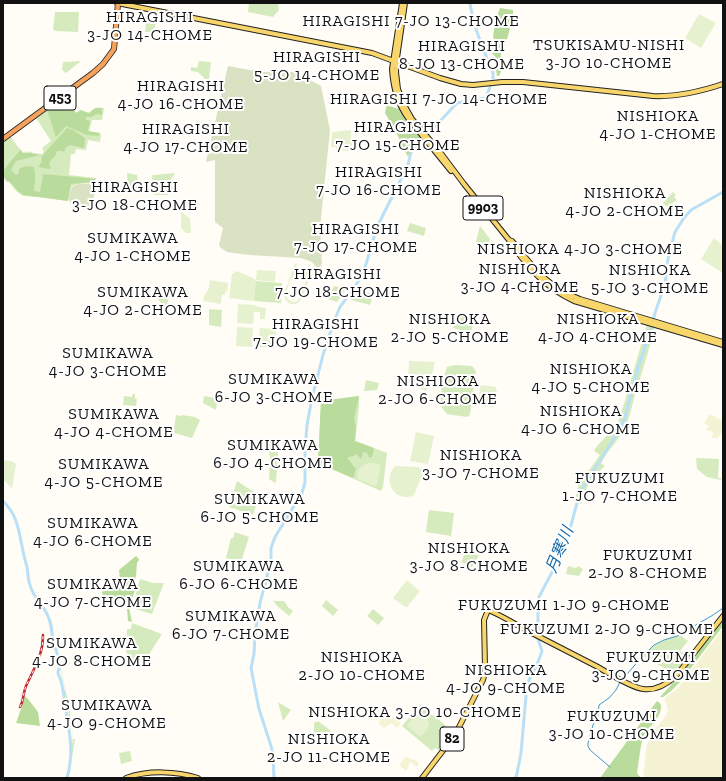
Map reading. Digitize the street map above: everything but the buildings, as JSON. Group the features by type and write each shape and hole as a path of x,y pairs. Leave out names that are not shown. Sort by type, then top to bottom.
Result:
{"highway":[{"name":"453","path":"3,139 95,72 103,64 114,49 117,3"}],"main road":[{"name":"453","path":"117,3 373,54 454,82 468,85 523,82 663,96 678,95 723,84"},
{"name":"9903","path":"402,3 395,61 397,83 405,108 429,142 539,278 545,284 579,303 723,342"},
{"name":"9903","path":"395,61 405,3"},
{"name":"9903","path":"656,324 723,345"},
{"name":"82","path":"422,778 455,735 483,680 485,667 484,620 488,610 508,619 631,685 644,690 653,689 667,684 676,676 723,616"},
{"path":"126,778 143,774 160,773 180,774 198,778"}],"shaded area":[{"path":"710,414 723,421 723,431 718,438 712,438 713,432 706,430 709,426 704,423"},
{"path":"723,628 723,778 643,778 647,744 655,729 666,716 668,709 664,699 679,687"},
{"path":"387,712 401,723 397,728 391,723 384,728 378,723"},
{"path":"406,756 419,763 417,767 410,762 406,771 399,765"}],"green space":[{"path":"249,3 278,3 279,10 273,17 248,12"},
{"path":"500,8 513,10 513,18 507,39 505,40 501,52 501,58 504,64 499,76 497,76 496,70 498,60 492,53 494,51 496,40 493,38 495,21"},
{"path":"55,12 79,12 78,32 55,31 53,29"},
{"path":"699,14 716,23 701,48 685,38"},
{"path":"146,21 156,21 154,32 145,32"},
{"path":"81,61 66,73 62,70 63,62"},
{"path":"199,61 211,62 209,79 205,79 198,72 191,71 191,67 197,68"},
{"path":"228,66 261,72 295,72 321,86 330,130 320,228 322,264 319,269 312,262 301,258 249,255 227,252 219,245 223,228 215,222 215,160 206,162"},
{"path":"59,102 65,111 72,106 77,113 89,113 96,108 104,108 102,120 92,120 89,132 101,134 100,142 88,140 86,150 76,149 75,154 71,154 69,175 96,178 96,183 79,184 73,186 70,191 68,201 23,196 3,177 3,142 11,137 24,153 29,151 42,154 44,152 42,148 51,141 36,118"},
{"path":"58,103 66,111 72,107 76,113 81,110 89,113 95,108 102,108 102,115 97,114 91,117 86,117 86,120 90,121 88,131 100,133 99,136 87,135 66,126 56,137 47,110"},
{"path":"387,103 389,103 389,106 399,109 421,139 411,150 408,157 385,113"},
{"path":"67,128 85,138 84,148 70,145 66,147 64,152 57,151 49,164 51,168 39,167 42,161 41,157"},
{"path":"351,130 352,151 336,150 336,147 331,147 332,132"},
{"path":"20,150 23,153 40,155 16,161 11,170 16,175 19,173 19,169 26,166 34,167 34,191 40,192 43,174 96,179 91,182 71,184 68,201 23,195 3,177 3,171"},
{"path":"127,173 137,175 139,188 128,188"},
{"path":"175,173 171,179 173,191 168,195 154,195 152,176"},
{"path":"78,184 95,185 93,209 79,207 70,202 69,196 71,189"},
{"path":"673,192 676,195 674,197 677,200 667,207 663,203"},
{"path":"181,212 190,218 191,233 186,233 181,228"},
{"path":"410,223 426,228 424,236 407,231"},
{"path":"480,226 490,239 488,247 477,244 478,242 476,241"},
{"path":"714,238 723,246 723,273 701,259"},
{"path":"295,263 297,264 295,270 305,271 307,273 308,279 306,287 301,299 296,304 289,303 285,299 284,294","holes":["297,272 301,272 306,276 304,285 299,299 292,302 287,298 288,288 295,274"]},
{"path":"257,270 276,271 275,282 256,280"},
{"path":"237,271 255,279 254,301 229,298 232,274"},
{"path":"210,280 228,283 227,292 225,292 225,295 222,295 221,304 203,301 209,288"},
{"path":"255,281 282,283 281,303 254,301"},
{"path":"334,286 346,289 337,302 328,299"},
{"path":"163,287 168,300 167,309 153,293"},
{"path":"358,290 373,294 370,305 351,300"},
{"path":"238,304 255,305 266,308 265,319 260,319 260,312 254,312 253,324 237,323"},
{"path":"209,309 222,310 221,327 209,325"},
{"path":"457,315 476,320 475,323 473,323 471,333 453,328"},
{"path":"647,324 655,327 628,419 623,432 601,463 605,466 593,477 587,487 581,504 574,501 579,484 600,455 594,451 597,446 618,422"},
{"path":"237,327 253,328 252,347 236,346"},
{"path":"260,328 276,329 275,348 258,347"},
{"path":"409,361 435,362 429,386 426,391 408,384"},
{"path":"455,365 472,366 476,371 470,415 467,417 447,414 441,404 442,389 447,367"},
{"path":"366,380 379,383 377,390 364,391"},
{"path":"481,385 496,387 497,391 494,407 478,405"},
{"path":"133,394 135,394 135,399 137,399 136,406 123,405 124,396 132,397"},
{"path":"204,396 223,399 223,403 217,403 216,410 203,403"},
{"path":"359,396 355,441 387,453 383,487 381,491 318,463 321,401"},
{"path":"359,396 354,419 356,428 355,441 374,448 372,457 369,458 368,454 363,452 361,459 356,454 348,457 356,469 353,478 318,463 321,401"},
{"path":"176,415 195,417 200,420 192,438 174,433"},
{"path":"416,432 434,436 428,464 410,461"},
{"path":"267,439 279,441 275,483 269,479 270,457"},
{"path":"696,458 719,459 718,478 721,478 721,480 707,477 697,469"},
{"path":"3,460 14,462 16,465 12,488 3,480"},
{"path":"369,463 381,465 376,486 359,480 357,474 359,469"},
{"path":"395,466 418,467 423,470 414,495 407,497 401,496 392,490 390,478 391,472"},
{"path":"237,481 254,492 251,500 257,502 253,515 229,507"},
{"path":"429,510 454,513 451,536 426,532"},
{"path":"235,532 249,537 241,562 226,558 231,538 233,538"},
{"path":"464,553 479,555 472,567 461,562"},
{"path":"136,556 139,559 137,562 134,581 136,587 129,608 132,622 128,621 127,608 124,599 114,600 105,598 103,597 102,592 120,582 119,570"},
{"path":"568,566 576,568 578,566 583,569 579,576 566,574"},
{"path":"140,579 153,583 164,583 152,614 132,608"},
{"path":"407,580 420,591 407,607 405,607 393,598"},
{"path":"273,600 284,601 293,611 289,616 276,605"},
{"path":"326,600 338,610 333,616 322,606"},
{"path":"373,609 384,618 378,625 367,616"},
{"path":"723,619 723,626 681,681 670,692 663,697 660,697 683,672"},
{"path":"132,623 162,634 148,656 133,661 126,661 127,629 131,629"},
{"path":"680,635 688,641 680,651 688,657 675,674 643,656 655,645"},
{"path":"58,654 69,707 73,733 64,692 65,689"},
{"path":"24,696 38,712 40,726 16,723"},
{"path":"657,701 661,705 659,716 644,735 642,743 637,773 641,778 600,778"},
{"path":"278,702 291,710 283,721"},
{"path":"420,705 454,732 440,751 435,748 432,751 402,726"},
{"path":"419,713 429,722 429,727 421,737 407,725"},
{"path":"318,721 331,731 326,739 318,734 314,734 314,722"},
{"path":"73,737 73,739 75,739 71,758"},
{"path":"130,751 132,761 121,764 119,753"}],"waterway":[{"path":"470,3 481,43 493,73 493,78"},
{"path":"274,778 273,754 259,709 251,668 260,603 271,561 271,548 275,537 302,493 305,482 307,425 323,355 340,307 362,275 377,227 408,165 411,152 457,103 486,98 490,87"},
{"name":"月寒川","path":"516,778 521,753 527,684 542,651 538,639 539,597 565,547 580,492 622,426 638,368 665,284 668,259 675,232 691,210 723,192"},
{"path":"3,501 8,506 16,522 31,589 45,610 50,622 53,648 56,649 59,661 58,673 64,696 70,737 71,752 67,778"},
{"path":"623,677 654,645 677,636 723,608"},
{"path":"610,767 590,750 588,743 593,725 598,715 599,705 609,698 616,690 620,682"}],"railway":[{"path":"20,707 24,691 40,656 43,635"}],"district":[{"name":"HIRAGISHI 7-JO 13-CHOME","path":"411,21"},
{"name":"HIRAGISHI 3-JO 14-CHOME","path":"150,26"},
{"name":"TSUKISAMU-NISHI 3-JO 10-CHOME","path":"609,54"},
{"name":"HIRAGISHI 8-JO 13-CHOME","path":"462,55"},
{"name":"HIRAGISHI 5-JO 14-CHOME","path":"317,66"},
{"name":"HIRAGISHI 4-JO 16-CHOME","path":"181,95"},
{"name":"HIRAGISHI 7-JO 14-CHOME","path":"439,99"},
{"name":"NISHIOKA 4-JO 1-CHOME","path":"658,125"},
{"name":"HIRAGISHI 7-JO 15-CHOME","path":"398,136"},
{"name":"HIRAGISHI 4-JO 17-CHOME","path":"186,138"},
{"name":"HIRAGISHI 7-JO 16-CHOME","path":"379,181"},
{"name":"HIRAGISHI 3-JO 18-CHOME","path":"135,196"},
{"name":"NISHIOKA 4-JO 2-CHOME","path":"625,202"},
{"name":"HIRAGISHI 7-JO 17-CHOME","path":"356,238"},
{"name":"SUMIKAWA 4-JO 1-CHOME","path":"133,247"},
{"name":"NISHIOKA 4-JO 3-CHOME","path":"580,249"},
{"name":"NISHIOKA 3-JO 4-CHOME","path":"520,278"},
{"name":"NISHIOKA 5-JO 3-CHOME","path":"650,279"},
{"name":"HIRAGISHI 7-JO 18-CHOME","path":"338,283"},
{"name":"SUMIKAWA 4-JO 2-CHOME","path":"143,301"},
{"name":"NISHIOKA 2-JO 5-CHOME","path":"450,328"},
{"name":"NISHIOKA 4-JO 4-CHOME","path":"598,328"},
{"name":"HIRAGISHI 7-JO 19-CHOME","path":"316,333"},
{"name":"SUMIKAWA 4-JO 3-CHOME","path":"108,362"},
{"name":"NISHIOKA 4-JO 5-CHOME","path":"591,378"},
{"name":"SUMIKAWA 6-JO 3-CHOME","path":"274,388"},
{"name":"NISHIOKA 2-JO 6-CHOME","path":"438,390"},
{"name":"NISHIOKA 4-JO 6-CHOME","path":"581,420"},
{"name":"SUMIKAWA 4-JO 4-CHOME","path":"114,423"},
{"name":"SUMIKAWA 6-JO 4-CHOME","path":"273,454"},
{"name":"NISHIOKA 3-JO 7-CHOME","path":"481,464"},
{"name":"SUMIKAWA 4-JO 5-CHOME","path":"104,473"},
{"name":"FUKUZUMI 1-JO 7-CHOME","path":"620,487"},
{"name":"SUMIKAWA 6-JO 5-CHOME","path":"260,508"},
{"name":"SUMIKAWA 4-JO 6-CHOME","path":"93,532"},
{"name":"NISHIOKA 3-JO 8-CHOME","path":"469,557"},
{"name":"FUKUZUMI 2-JO 8-CHOME","path":"648,564"},
{"name":"SUMIKAWA 6-JO 6-CHOME","path":"239,575"},
{"name":"SUMIKAWA 4-JO 7-CHOME","path":"93,593"},
{"name":"FUKUZUMI 1-JO 9-CHOME","path":"564,605"},
{"name":"SUMIKAWA 6-JO 7-CHOME","path":"231,625"},
{"name":"FUKUZUMI 2-JO 9-CHOME","path":"607,629"},
{"name":"SUMIKAWA 4-JO 8-CHOME","path":"92,652"},
{"name":"NISHIOKA 2-JO 10-CHOME","path":"362,666"},
{"name":"FUKUZUMI 3-JO 9-CHOME","path":"651,666"},
{"name":"NISHIOKA 4-JO 9-CHOME","path":"506,679"},
{"name":"NISHIOKA 3-JO 10-CHOME","path":"415,712"},
{"name":"SUMIKAWA 4-JO 9-CHOME","path":"107,714"},
{"name":"FUKUZUMI 3-JO 10-CHOME","path":"612,725"},
{"name":"NISHIOKA 2-JO 11-CHOME","path":"329,748"}]}
